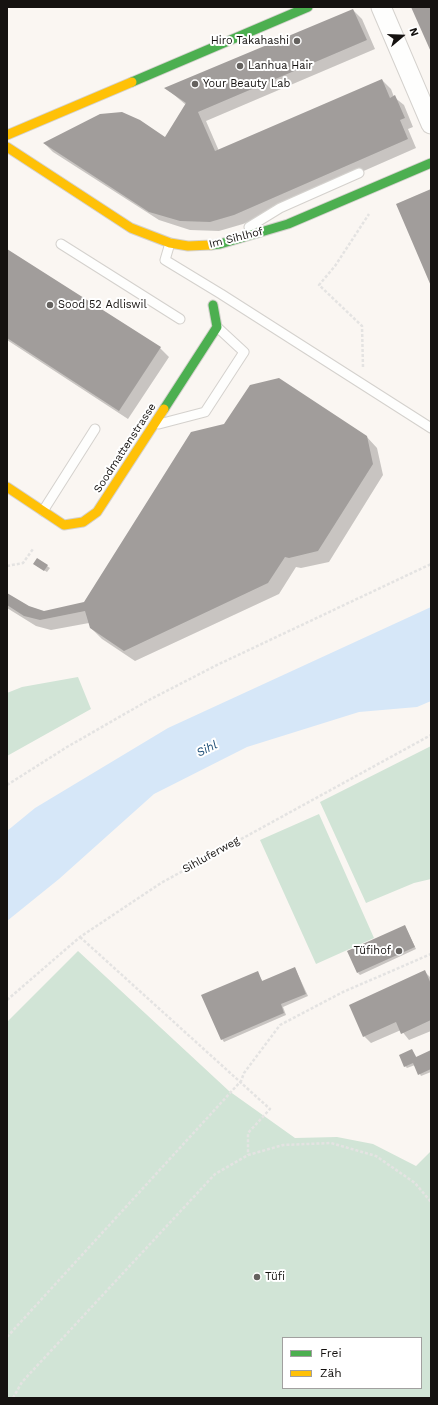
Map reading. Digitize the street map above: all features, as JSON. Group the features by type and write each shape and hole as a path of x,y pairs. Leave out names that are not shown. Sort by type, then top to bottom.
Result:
{"street":[{"path":"7,135 308,7"},
{"path":"381,7 431,124"},
{"name":"Im Sihlhof","path":"7,146 131,228 170,243 188,246 220,244 288,224 431,163"},
{"path":"213,306 217,327"},
{"name":"Soodmattenstrasse","path":"7,487 64,525 83,522 98,512 217,327"}],"lane":[{"path":"220,244 280,208 359,173"},
{"path":"170,243 165,260 359,381 431,428"},
{"path":"61,244 180,319"},
{"path":"213,306 221,294"},
{"path":"155,425 205,412 244,352 217,327"},
{"path":"43,511 94,429"}],"path":[{"path":"359,381 363,370 362,326 319,285 335,266 377,201 378,186"},
{"path":"7,566 22,562 33,549"},
{"path":"7,785 67,747 203,672 431,564"},
{"name":"Sihluferweg","path":"7,1000 80,937 161,883 431,735"},
{"path":"80,937 241,1081 270,1109 248,1133 248,1155"},
{"path":"7,1337 241,1081 244,1073 280,1025 343,992 431,954"},
{"path":"14,1398 22,1382 215,1174 248,1155 283,1145 331,1143 376,1156 415,1183 431,1202"}],"green space":[{"path":"78,677 91,709 7,756 7,693 22,687"},
{"path":"431,746 431,879 414,883 366,903 320,802"},
{"path":"319,814 374,938 316,964 260,840"},
{"path":"78,951 229,1091 295,1138 337,1137 373,1144 416,1166 431,1151 431,1398 7,1398 7,1022"}],"water":[{"name":"Sihl","path":"431,607 431,701 417,707 359,712 247,747 154,794 59,879 7,921 7,831 35,808 168,728"}],"building":[{"path":"411,7 431,7 431,52"},
{"path":"353,9 367,40 198,112 215,151 382,79 390,98 395,95 405,118 400,120 408,139 234,215 210,222 180,221 149,212 43,143 100,114 122,112 140,120 165,137 186,103 164,88"},
{"path":"431,189 431,286 396,204"},
{"name":"Sood 52 Adliswil","path":"7,249 161,347 119,411 7,338"},
{"path":"279,378 367,436 373,464 318,551 289,558 285,557 268,583 124,651 90,628 85,611 40,620 24,616 7,605 7,593 29,606 44,611 84,602 191,432 224,424 250,385"},
{"path":"37,558 48,565 44,571 33,564"},
{"path":"405,925 415,947 357,973 347,951"},
{"path":"295,967 306,994 281,1004 284,1013 221,1040 201,995 258,971 262,981"},
{"path":"425,970 431,984 431,1020 401,1034 396,1022 363,1037 349,1005"},
{"path":"412,1049 416,1057 431,1050 431,1069 418,1075 413,1063 404,1067 399,1055"}],"traffic: fast":[{"path":"132,82 308,7"},
{"path":"211,245 220,244 288,224 431,163"},
{"path":"164,409 217,327 213,305"}],"traffic: slow":[{"path":"7,135 132,82"},
{"path":"7,147 131,228 170,243 188,246 211,245"},
{"path":"7,487 64,525 83,522 97,512 164,409"}],"place":[{"name":"Hiro Takahashi","path":"297,41"},
{"name":"Lanhua Hair","path":"240,66"},
{"name":"Your Beauty Lab","path":"195,84"},
{"name":"Sood 52 Adliswil","path":"50,305"},
{"name":"Tüfihof","path":"399,951"},
{"name":"Tüfi","path":"257,1277"}]}
